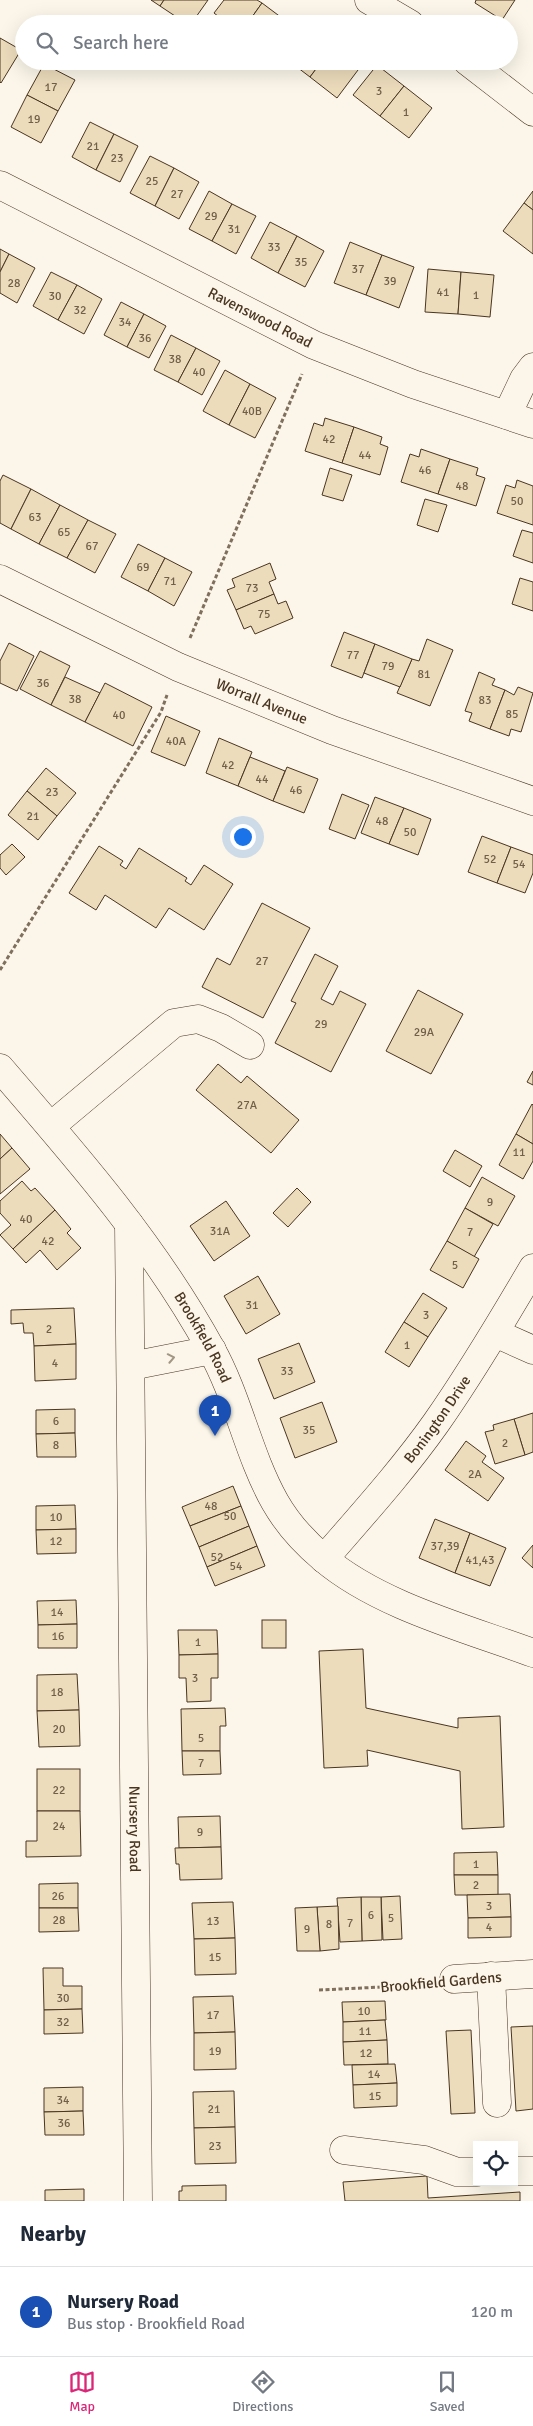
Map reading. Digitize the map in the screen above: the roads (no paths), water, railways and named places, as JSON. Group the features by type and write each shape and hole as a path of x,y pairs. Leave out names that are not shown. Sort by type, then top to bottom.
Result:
{"street":[{"path":"370,0 395,15"},
{"path":"479,70 533,112"},
{"name":"Ravenswood Road","path":"0,185 314,345 412,384 533,424"},
{"path":"507,416 524,379 533,367"},
{"name":"Worrall Avenue","path":"0,579 178,667 332,730 533,801"},
{"path":"50,1126 174,1023 198,1019 221,1028 250,1045"},
{"name":"Brookfield Road","path":"0,1068 50,1126 158,1263 212,1350 275,1502 298,1535 324,1559 360,1585 402,1604 533,1653"},
{"name":"Nursery Road","path":"129,1224 138,2201"},
{"name":"Bonington Drive","path":"324,1559 389,1484 435,1424 495,1333 533,1268"},
{"path":"495,1333 533,1350"},
{"path":"130,1366 212,1350"},
{"name":"Brookfield Gardens","path":"454,1979 533,1974"},
{"path":"491,1976 497,2103"},
{"path":"344,2150 424,2160 457,2172 473,2172"},
{"path":"518,2171 533,2171"}],"place":[{"name":"Nursery Road","path":"215,1436"}]}
